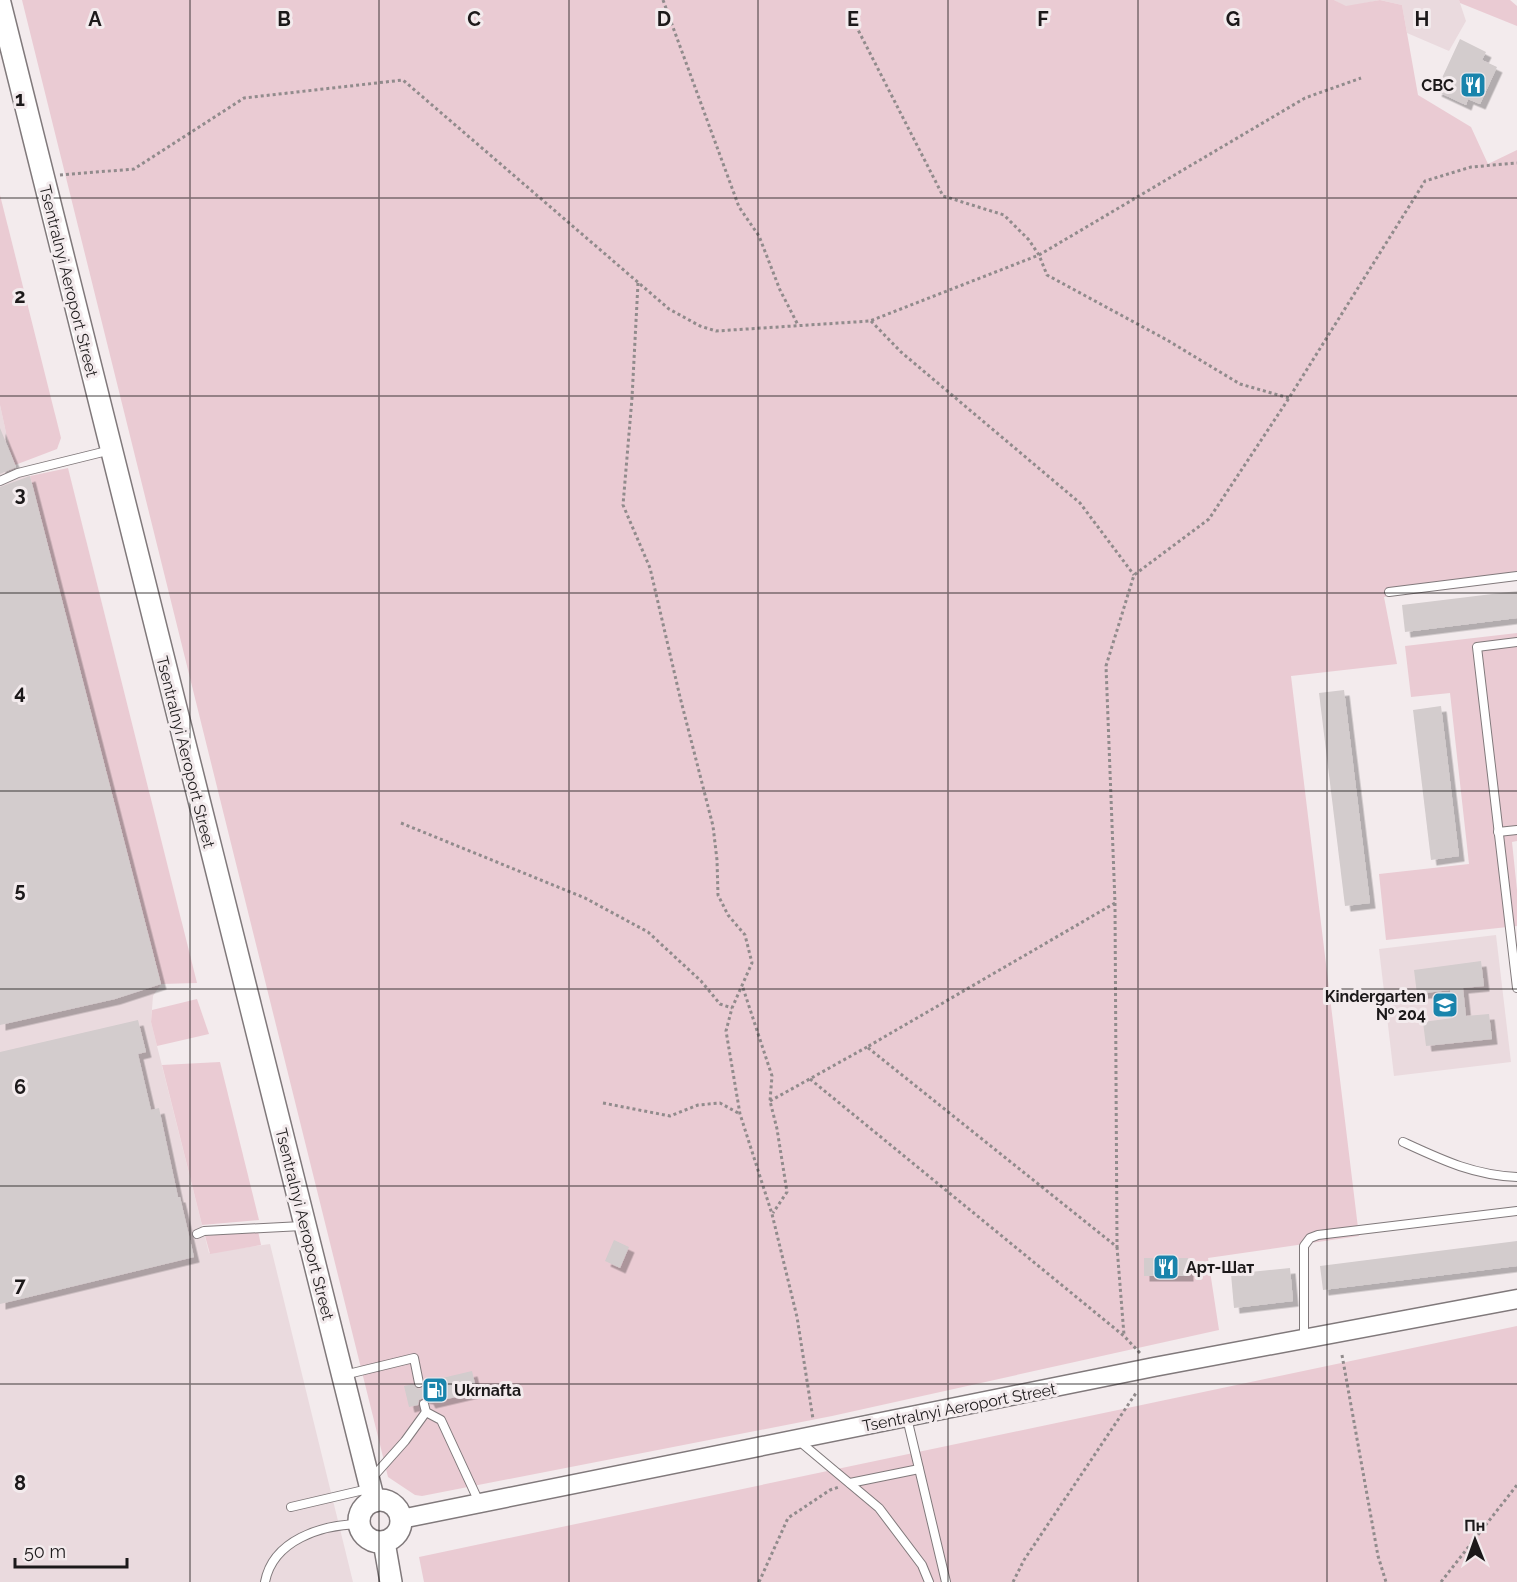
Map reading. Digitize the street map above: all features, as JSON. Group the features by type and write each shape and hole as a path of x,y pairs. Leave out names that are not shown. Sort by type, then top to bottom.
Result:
{"main road":[{"name":"Tsentralnyi Aeroport Street","path":"0,3 372,1490"},
{"path":"372,1490 394,1505 401,1519 395,1536 384,1542 369,1539 364,1535 359,1524 360,1514 372,1490"},
{"path":"384,1542 391,1582"}],"street":[{"name":"Tsentralnyi Aeroport Street","path":"401,1519 1154,1367 1517,1299"}],"lane":[{"path":"0,481 18,473 111,450"},
{"path":"1389,592 1517,576"},
{"path":"1517,642 1477,646 1517,988"},
{"path":"1498,832 1517,830"},
{"path":"1403,1142 1446,1162 1492,1176 1517,1177"},
{"path":"1304,1339 1304,1246 1310,1238 1318,1235 1517,1211"},
{"path":"197,1234 204,1231 305,1226"},
{"path":"343,1376 414,1358 419,1383"},
{"path":"291,1507 372,1490 425,1408 441,1420 479,1504"},
{"path":"908,1418 946,1582"},
{"path":"807,1438 850,1484 879,1508 922,1565 929,1582"},
{"path":"850,1484 919,1469"},
{"path":"265,1582 269,1567 275,1557 295,1540 319,1530 359,1524"}],"path":[{"path":"663,0 739,207 759,236 780,290 798,325"},
{"path":"853,20 943,196 1004,215 1029,240 1039,255 1047,274 1167,340 1240,384 1289,398"},
{"path":"43,176 134,169 244,98 403,80 669,309 700,326 716,331 870,321 1039,255 1305,99 1361,78"},
{"path":"1124,1336 1117,1247 1115,903 1106,666 1134,575 1209,519 1289,398 1425,181 1471,167 1517,163"},
{"path":"638,283 623,505 650,568 712,826 717,860 718,896 728,915 745,935 752,963 732,1008 726,1031 740,1114 772,1214 797,1317 807,1438"},
{"path":"870,321 901,352 1080,503 1134,575"},
{"path":"401,823 585,898 648,932 701,981 720,1004 732,1008"},
{"path":"770,1101 1115,903"},
{"path":"742,986 772,1076 770,1101 779,1139 787,1192 772,1214"},
{"path":"867,1047 1117,1247"},
{"path":"810,1079 1124,1336 1154,1367"},
{"path":"603,1103 670,1116 698,1105 720,1103 740,1114"},
{"path":"1342,1355 1378,1556 1386,1582"},
{"path":"1013,1582 1024,1560 1136,1394"},
{"path":"759,1582 788,1518 830,1490 850,1484"},
{"path":"1441,1582 1517,1485"}],"shaded area":[{"path":"22,0 1334,0 1346,6 1380,0 1402,5 1418,95 1471,127 1488,164 1517,150 1517,572 1384,597 1397,664 1291,676 1359,1236 1208,1258 1219,1330 832,1416 422,1496 415,1495 388,1477"},
{"path":"1334,0 1380,0 1346,7"},
{"path":"1380,0 1459,0 1466,21 1449,51 1407,33 1402,5"},
{"path":"1459,0 1510,0 1517,6 1517,26 1460,3"},
{"path":"0,195 61,438 57,449 15,465 0,405"},
{"path":"0,405 17,473 30,476 161,984 153,996 151,1022 209,1253 270,1244 353,1582 0,1582"},
{"path":"68,468 197,983 161,984 30,476"},
{"path":"1517,633 1517,841 1512,842 1517,890 1517,926 1386,940 1379,874 1469,864 1450,693 1411,697 1405,646"},
{"name":"Kindergarten № 204","path":"1496,935 1511,1062 1394,1076 1379,949"},
{"path":"197,999 209,1034 157,1046 151,1022 152,1010"},
{"path":"220,1062 259,1220 202,1225 162,1065"},
{"path":"258,1231 261,1245 210,1254 205,1236"},
{"path":"1517,1326 1517,1582 424,1582 419,1557"}],"building":[{"path":"1460,39 1486,52 1482,60 1497,67 1480,104 1468,99 1466,105 1436,91"},
{"path":"0,428 16,467 0,474"},
{"path":"30,476 161,984 115,999 0,1025 0,487"},
{"path":"1517,591 1517,618 1405,632 1402,605"},
{"path":"1344,690 1370,903 1345,906 1319,693"},
{"path":"1441,706 1459,856 1431,860 1413,710"},
{"path":"1481,961 1484,986 1463,988 1466,1016 1489,1014 1492,1039 1426,1046 1423,1022 1453,1018 1450,990 1417,994 1414,970"},
{"path":"138,1020 146,1052 138,1054 151,1110 159,1108 178,1197 180,1197 194,1257 0,1304 0,1052"},
{"path":"614,1240 629,1247 620,1268 605,1261"},
{"path":"1517,1241 1517,1266 1323,1290 1320,1266"},
{"name":"Арт-Шат","path":"1144,1258 1188,1258 1188,1276 1144,1276"},
{"path":"1290,1268 1293,1301 1234,1308 1231,1274"},
{"path":"472,1371 477,1392 430,1403 428,1399 423,1398 419,1400 418,1405 409,1407 404,1386 413,1384 421,1389 425,1382"}],"place":[{"name":"СВС","path":"1473,85"},
{"name":"Kindergarten № 204","path":"1445,1005"},
{"name":"Арт-Шат","path":"1166,1267"},
{"name":"Ukrnafta","path":"435,1390"}]}
